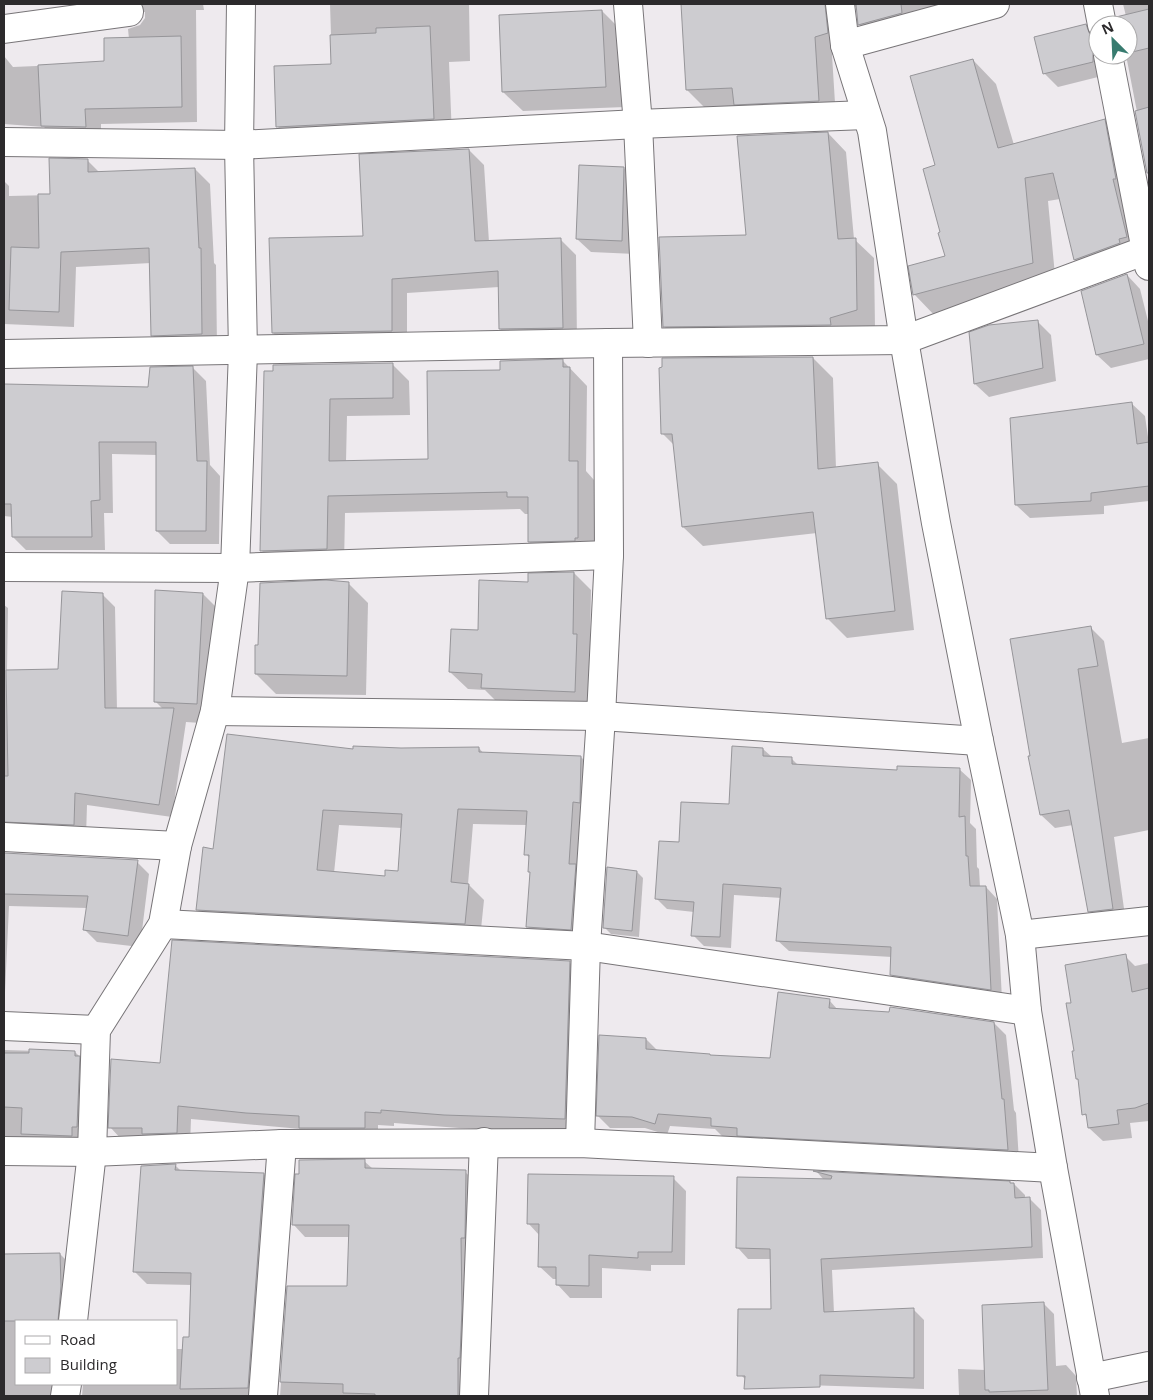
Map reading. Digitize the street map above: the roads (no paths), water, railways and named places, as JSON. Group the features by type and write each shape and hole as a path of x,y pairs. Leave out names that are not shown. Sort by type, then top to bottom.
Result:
{"street":[{"path":"74,1320 92,1152 96,1030 163,924 177,846 215,711 235,568 243,351 239,145 241,4"},
{"path":"628,4 638,124 648,344"},
{"path":"840,4 845,45 872,131 904,340 936,523 1020,935 1027,1011 1093,1387 1149,1366"},
{"path":"845,45 995,4"},
{"path":"4,29 129,12"},
{"path":"4,354 608,343 904,340 1148,255 1110,65"},
{"path":"4,142 239,145 638,124 866,115"},
{"path":"580,1142 586,946 609,555 608,343"},
{"path":"4,567 235,568 609,555"},
{"path":"215,711 601,716 979,741"},
{"path":"4,836 177,846"},
{"path":"1020,935 1149,921"},
{"path":"163,924 586,946 1027,1011"},
{"path":"4,1026 96,1030"},
{"path":"474,1396 484,1142"},
{"path":"4,1151 92,1152 282,1144 580,1142 1054,1168"},
{"path":"263,1396 282,1144"}]}
